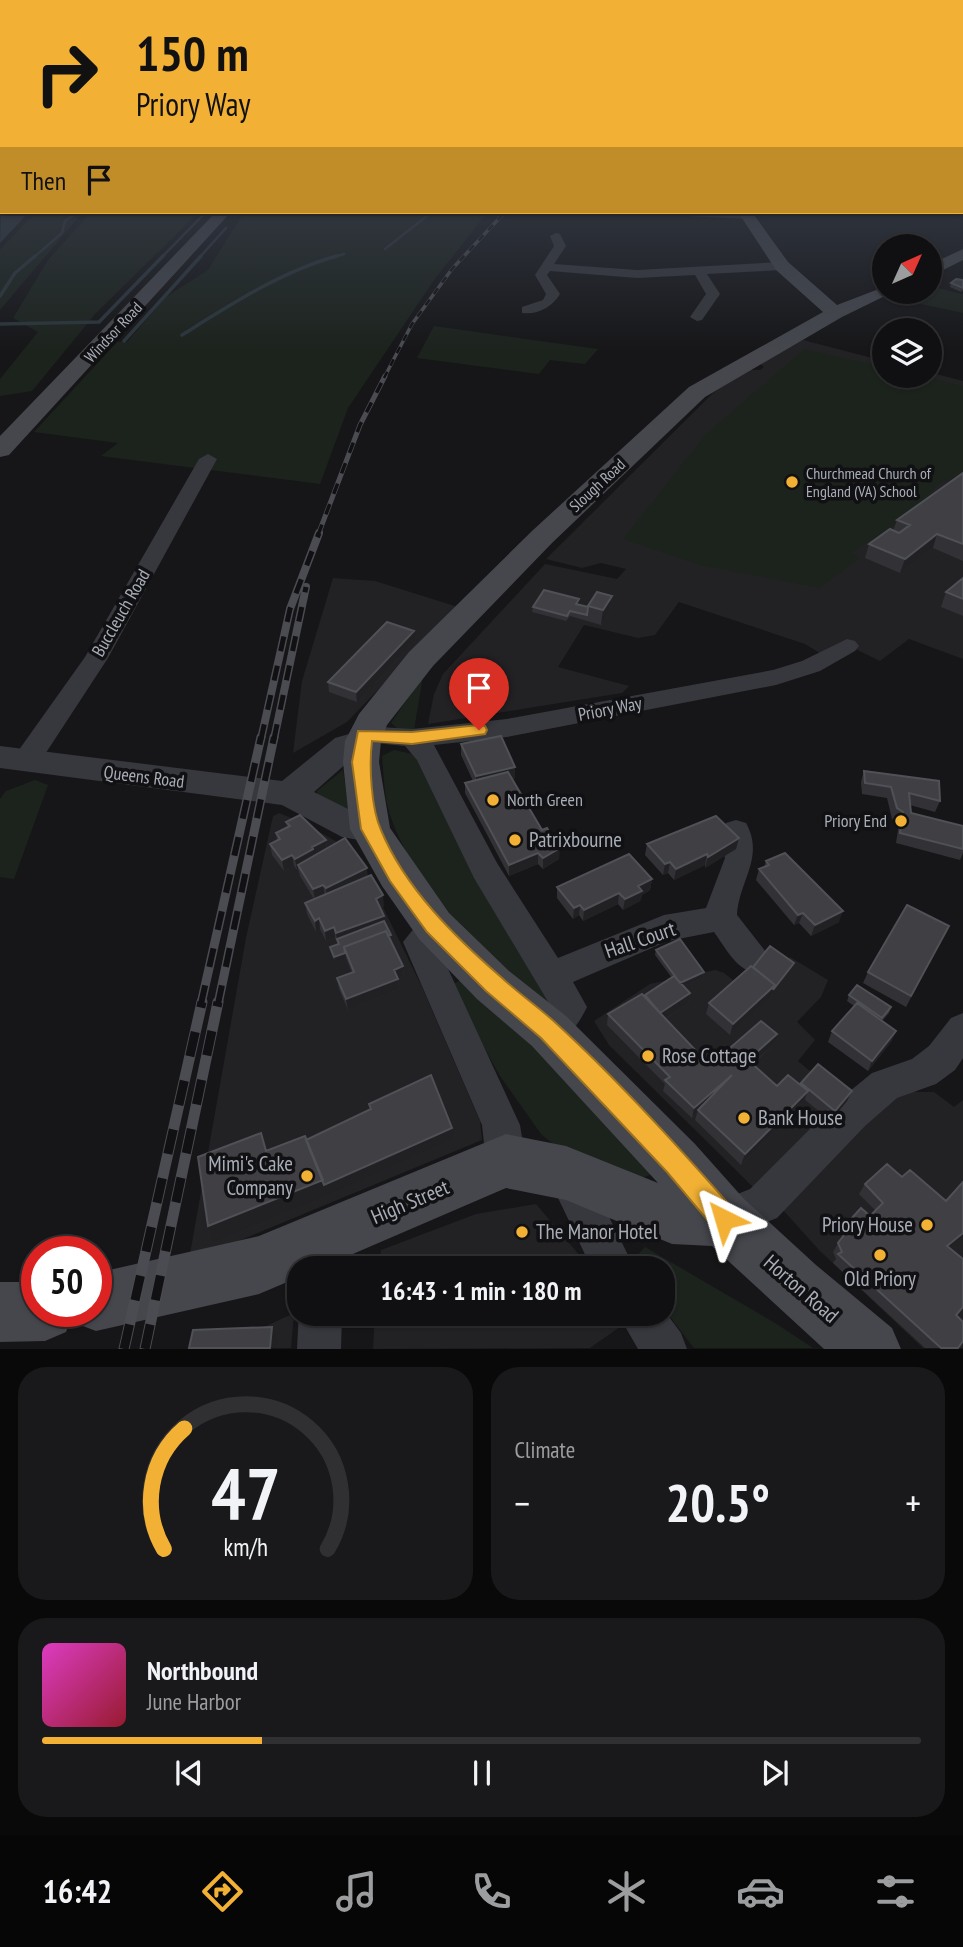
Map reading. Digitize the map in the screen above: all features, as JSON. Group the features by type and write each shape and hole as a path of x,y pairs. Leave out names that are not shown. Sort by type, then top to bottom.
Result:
{"main road":[{"name":"Windsor Road","path":"4,442 209,228"},
{"path":"756,228 782,266 835,313"},
{"path":"942,265 963,254"},
{"name":"Slough Road","path":"364,738 377,711 457,620 697,392 835,313 872,297"},
{"name":"Horton Road","path":"364,738 361,762 370,829 397,875 434,926 494,985 549,1031 676,1163 724,1219 795,1286 871,1349"},
{"path":"506,1161 566,1173 671,1216 724,1219"},
{"name":"High Street","path":"316,1256 506,1161"},
{"name":"High Street","path":"112,1298 287,1261"},
{"path":"0,1312 21,1312"}],"street":[{"path":"527,310 548,303 553,294 541,275 560,246 556,236"},
{"path":"546,267 608,274 782,266"},
{"path":"697,317 713,294 698,269"},
{"name":"Buccleuch Road","path":"9,762 96,657 208,459"},
{"name":"Priory Way","path":"364,738 412,738 507,727 776,677 811,667 847,646"},
{"path":"289,794 346,746 364,738"},
{"path":"412,738 428,755 485,870 570,1007 549,1031"},
{"name":"Queens Road","path":"9,762 289,794 355,828 370,829"},
{"path":"736,831 740,858 722,902 721,918 757,961"},
{"name":"Hall Court","path":"550,976 664,928 721,918"},
{"path":"434,926 419,942 501,1125 506,1161"},
{"path":"724,1219 763,1204 852,1113 885,1085 923,1072 942,1058 963,1029"},
{"path":"566,1173 608,1256"},
{"path":"319,1349 320,1326"},
{"path":"649,1326 665,1349"}],"shaded area":[{"path":"0,228 14,228 0,243"},
{"path":"21,228 69,228 0,310 0,250"},
{"path":"77,228 183,228 96,313 32,391 0,396 0,379 38,332 13,318 48,260"},
{"path":"234,228 475,228 434,280 348,408 320,484 101,456 118,443 34,432 117,342 127,342 166,297 208,270"},
{"path":"942,289 963,294 963,313 921,304 942,304"},
{"path":"434,326 598,349 585,364 550,360 539,374 417,358"},
{"name":"Churchmead Church of England (VA) School","path":"803,340 872,358 872,388 942,388 942,375 963,381 963,659 909,639 880,661 841,642 823,655 805,644 679,602 655,635 638,638 584,625 558,667 629,686 622,693 428,724 434,694 443,674 545,564 617,579 626,569 601,563 582,568 546,559 713,393 747,370 760,370 764,367 759,363"},
{"path":"804,349 872,364 872,388 942,388 942,381 963,386 963,479 943,481 929,493 934,499 851,553 860,558 820,588 700,565 623,539 706,434"},
{"path":"333,578 375,581 458,607 347,722 293,753 302,681"},
{"path":"423,676 414,730 398,729 391,723"},
{"path":"394,750 417,755 555,998 549,1004 477,944 435,896 417,870 402,843 386,801 382,756"},
{"path":"343,770 349,810 318,795 317,791"},
{"path":"35,780 48,785 14,879 0,877 0,799 6,791"},
{"path":"279,813 308,825 342,845 377,895 422,987 480,1121 482,1140 224,1247 190,1254 246,938 273,816"},
{"path":"790,957 828,980 821,997 797,1022 815,1040 798,1061 841,1097 758,1192 609,1045 594,1021 650,984 715,970 724,973 738,984 768,992"},
{"path":"466,977 655,1173 642,1178 560,1150 541,1134 500,1076 450,986"},
{"path":"911,1092 934,1092 954,1107 963,1100 963,1348 923,1348 819,1250 783,1210 887,1099"},
{"path":"536,1204 580,1256 380,1256 381,1250 476,1214"},
{"path":"645,1247 660,1256 637,1256"},
{"path":"675,1265 813,1348 694,1348 675,1323"},
{"path":"287,1316 287,1326 293,1326 291,1348 219,1348"},
{"path":"374,1326 621,1326 590,1348 373,1349"}],"building":[{"path":"956,279 963,280 963,288 951,283"},
{"path":"963,473 963,544 937,534 905,559 869,544 890,529 899,533 910,525 897,520"},
{"path":"963,578 963,599 946,592"},
{"path":"544,590 579,599 576,604 588,607 587,615 570,611 567,616 533,607"},
{"path":"597,592 612,596 603,610 588,606"},
{"path":"387,622 414,631 356,692 328,682"},
{"path":"501,736 515,767 476,776 461,744"},
{"path":"864,771 939,781 940,801 909,793 911,813 963,826 963,849 900,833 903,812 897,808 891,787 865,783"},
{"path":"508,772 542,830 547,828 560,848 543,858 538,853 509,865 465,783"},
{"path":"300,815 326,840 295,859 292,855 282,860 270,844 280,839 276,833 290,826 286,822"},
{"path":"716,816 739,838 708,857 707,854 676,869 670,862 665,864 647,844"},
{"path":"345,838 367,868 326,888 323,885 313,889 298,865"},
{"path":"785,853 843,911 815,925 803,913 798,915 759,869 769,865 766,861"},
{"path":"629,854 652,879 638,886 642,891 625,899 619,893 584,910 580,905 574,908 557,887"},
{"path":"371,875 383,895 376,899 384,916 336,933 334,927 325,931 319,918 315,921 305,903"},
{"path":"907,905 949,926 911,996 868,972"},
{"path":"384,921 391,935 388,936 386,931 344,947 345,953 334,957 330,947 339,944 337,939"},
{"path":"386,931 403,966 394,970 398,979 346,999 337,978 354,972 344,947"},
{"path":"680,939 704,972 680,983 656,950"},
{"path":"770,946 794,963 773,990 775,985 753,967"},
{"path":"751,966 775,985 733,1024 709,1003"},
{"path":"674,976 690,993 660,1013 645,995"},
{"path":"857,985 891,1007 882,1018 849,995"},
{"path":"642,994 699,1054 704,1050 715,1061 761,1021 777,1034 748,1060 777,1086 788,1075 808,1091 745,1154 698,1110 732,1075 694,1108 665,1080 670,1077 608,1014"},
{"path":"857,1003 896,1031 872,1061 832,1031"},
{"path":"818,1064 852,1091 835,1111 801,1083"},
{"path":"431,1075 452,1128 324,1185 306,1140 371,1109 369,1104"},
{"path":"261,1133 266,1151 305,1136 323,1180 208,1226 198,1157"},
{"path":"887,1164 902,1177 910,1170 946,1201 963,1182 963,1233 947,1246 963,1259 963,1307 956,1315 963,1322 963,1341 958,1348 941,1348 838,1254 842,1252 838,1243 852,1225 861,1232 850,1220 861,1208 870,1216 883,1203 865,1184"},
{"path":"272,1327 270,1348 189,1348 193,1330"}],"waterway":[{"path":"33,258 62,233 63,228"},
{"path":"161,258 190,228"},
{"path":"199,258 226,228"},
{"path":"385,249 412,228"},
{"path":"337,256 344,254"},
{"path":"0,296 15,273 35,256"},
{"path":"0,324 99,322 163,256"},
{"path":"124,341 201,256"},
{"path":"182,335 276,280 337,256"},
{"path":"330,258 337,256"}],"railway":[{"path":"384,378 412,324 452,269 490,228"},
{"path":"318,535 360,425 385,376"},
{"path":"261,739 290,609 319,533"},
{"path":"274,739 306,587"},
{"path":"201,1004 261,737"},
{"path":"218,1004 274,737"},
{"path":"124,1349 202,1002"},
{"path":"145,1349 218,1002"}],"place":[{"name":"Churchmead Church of England (VA) School","path":"792,482"},
{"name":"North Green","path":"493,800"},
{"name":"Priory End","path":"901,821"},
{"name":"Patrixbourne","path":"515,840"},
{"name":"Rose Cottage","path":"648,1056"},
{"name":"Bank House","path":"744,1118"},
{"name":"Mimi's Cake Company","path":"307,1176"},
{"name":"Priory House","path":"927,1225"},
{"name":"The Manor Hotel","path":"522,1232"},
{"name":"Old Priory","path":"880,1255"}],"route":[{"path":"479,730 412,738 365,735 361,762 370,829 397,875 434,926 494,985 549,1031 676,1163 724,1219"}]}
